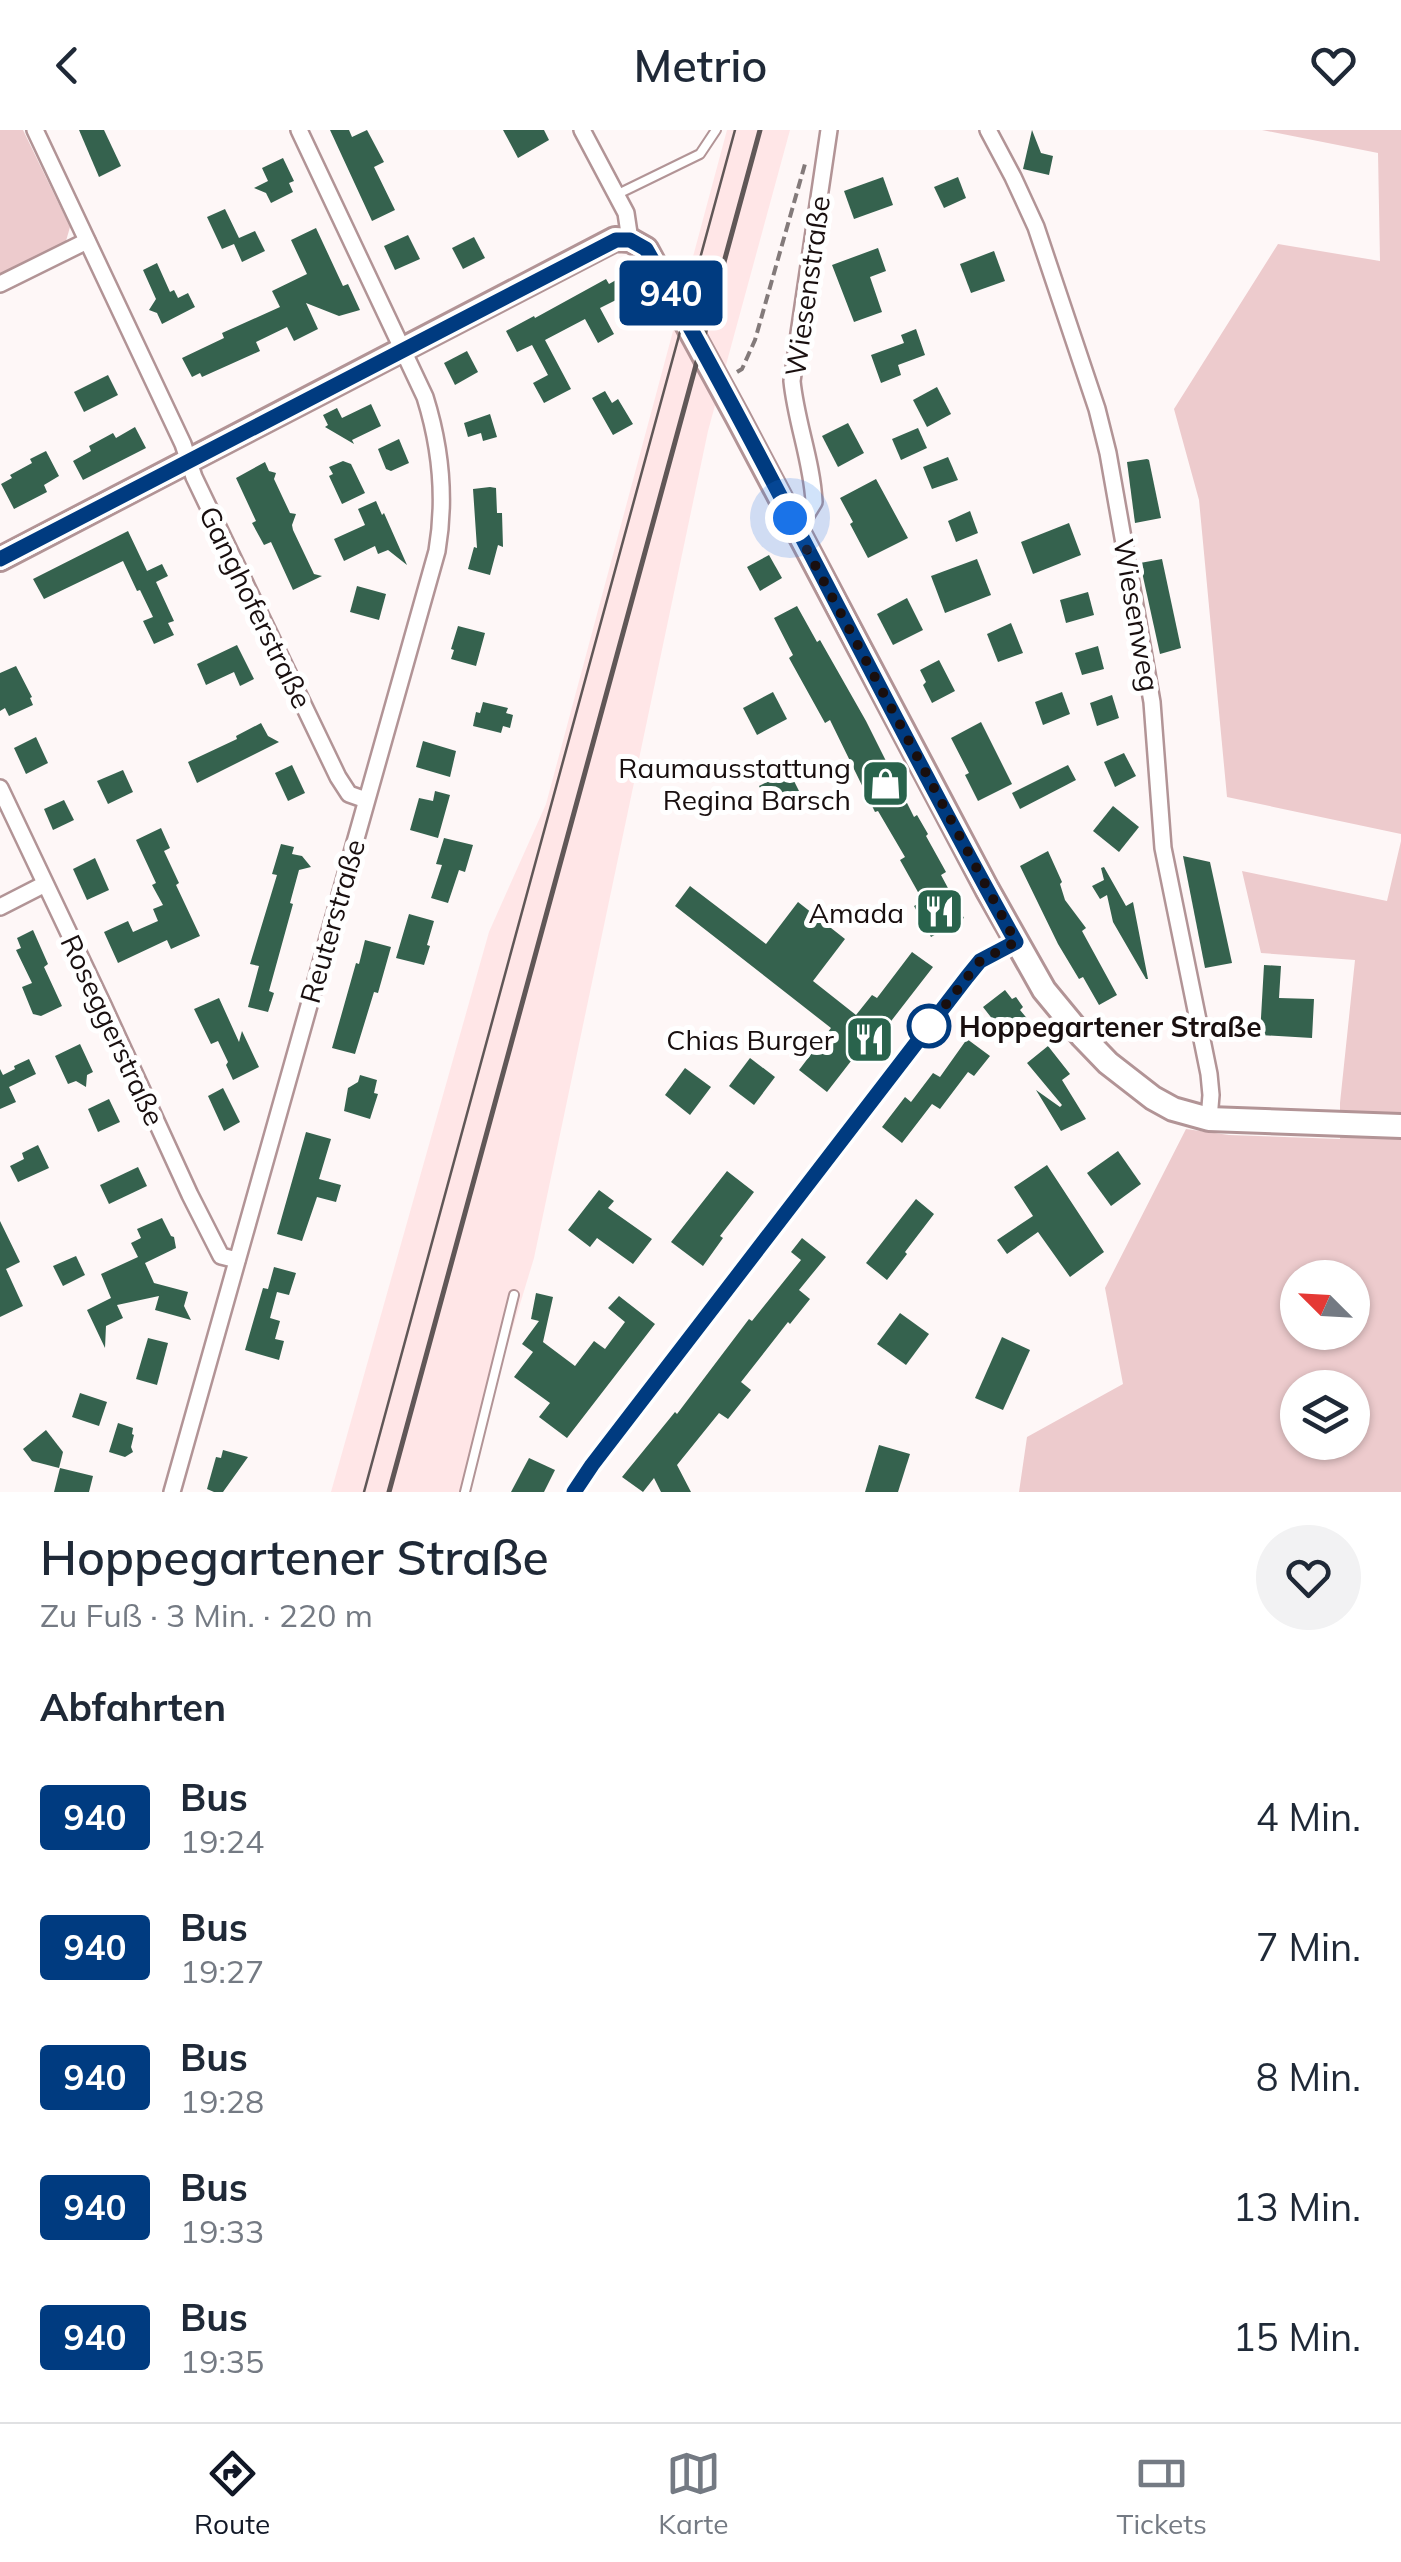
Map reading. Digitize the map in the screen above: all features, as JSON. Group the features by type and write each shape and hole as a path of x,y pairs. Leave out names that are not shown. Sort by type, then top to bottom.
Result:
{"street":[{"name":"Ganghoferstraße","path":"35,130 338,777 350,794 366,800"},
{"name":"Reuterstraße","path":"172,1492 442,521 441,464 425,398 299,130"},
{"path":"582,130 629,223 630,240"},
{"name":"Wiesenstraße","path":"792,524 806,515 814,502 792,381 829,130"},
{"name":"Wiesenweg","path":"988,130 1036,227 1108,453 1152,702 1163,848 1209,1074 1209,1119"},
{"path":"0,560 616,240 630,240 646,249 685,318 1016,942 1060,1012 1108,1063 1153,1098 1174,1108 1209,1119 1401,1126"},
{"path":"0,284 86,241"},
{"name":"Roseggerstraße","path":"0,788 216,1247 222,1256 237,1260"},
{"path":"0,908 45,884"},
{"path":"574,1492 967,977 980,961 1016,942"}],"lane":[{"path":"616,195 700,154 716,130"},
{"path":"466,1492 514,1295"}],"path":[{"name":"Wiesenstraße","path":"749,357 804,164 813,156 825,156"}],"shaded area":[{"path":"0,130 23,130 70,227 66,241 57,248 0,277"},
{"path":"727,130 790,130 708,431 534,1258 463,1492 331,1492 489,932 546,804"},
{"path":"1262,130 1401,130 1401,834 1227,797 1199,500 1174,409 1278,244 1380,261 1378,153"},
{"path":"1401,841 1401,1492 1019,1492 1027,1437 1123,1384 1105,1288 1186,1129 1229,1135 1340,1139 1340,1103 1355,960 1261,953 1242,871 1387,901"}],"building":[{"path":"79,130 104,130 121,166 99,177"},
{"path":"330,130 349,130 352,137 367,130 384,162 374,167 395,210 372,221"},
{"path":"503,130 544,130 549,140 518,158"},
{"path":"1032,130 1041,153 1053,156 1049,175 1023,169"},
{"path":"283,158 294,181 289,183 293,192 271,203 266,193 254,188 268,181 262,168"},
{"path":"883,177 893,205 854,219 844,191"},
{"path":"958,177 966,198 944,208 934,187"},
{"path":"225,209 239,238 255,231 265,251 242,262 234,244 222,249 207,217"},
{"path":"316,228 343,286 348,284 360,310 339,316 306,303 318,329 294,341 287,327 256,342 260,351 202,377 200,373 192,377 182,358 224,338 222,333 280,307 272,291 307,274 291,240"},
{"path":"408,235 420,259 395,270 384,246"},
{"path":"474,237 485,258 463,269 452,248"},
{"path":"878,248 886,271 870,277 882,312 854,322 832,265"},
{"path":"994,251 1005,281 971,293 960,264"},
{"path":"157,263 170,292 174,290 178,298 188,293 195,307 162,324 157,313 149,310 156,299 143,270"},
{"path":"606,279 609,284 616,280 623,293 600,308 614,334 598,343 585,319 545,340 571,389 544,403 533,383 548,375 532,345 517,352 506,331"},
{"path":"916,329 925,355 898,365 901,375 881,383 871,355 904,343 901,335"},
{"path":"467,351 478,372 455,385 444,363"},
{"path":"108,375 118,395 84,412 74,392"},
{"path":"937,387 951,414 927,427 913,400"},
{"path":"605,391 612,403 618,399 633,424 613,435 592,398"},
{"path":"371,404 381,426 352,440 354,444 325,427 328,425 323,415 337,408 342,418"},
{"path":"490,414 497,437 483,441 481,433 468,437 464,423"},
{"path":"848,423 864,453 838,467 822,436"},
{"path":"135,427 146,448 83,480 73,461 91,451 89,446"},
{"path":"918,428 927,448 901,460 892,439"},
{"path":"399,439 409,463 391,471 386,469 378,449"},
{"path":"46,451 59,476 44,485 47,492 14,509 1,484 32,463 30,459"},
{"path":"948,457 958,480 932,489 923,467"},
{"path":"1147,459 1161,518 1135,523 1127,462"},
{"path":"343,461 351,464 365,493 342,504 329,467"},
{"path":"265,462 269,471 276,473 274,479 290,513 296,514 293,530 314,574 322,576 293,590 271,542 264,545 252,523 256,521 236,478"},
{"path":"876,479 908,538 868,558 840,498"},
{"path":"496,488 497,513 502,513 503,547 498,545 490,575 468,569 474,547 477,548 473,489"},
{"path":"376,501 407,565 388,550 378,554 375,546 344,561 334,539 365,525 358,509"},
{"path":"970,511 978,533 956,542 948,521"},
{"path":"1069,523 1081,555 1033,574 1021,542"},
{"path":"128,531 147,571 162,564 168,576 156,582 174,621 168,623 174,635 154,644 143,621 153,617 123,561 44,599 33,579"},
{"path":"769,555 782,578 760,591 747,567"},
{"path":"977,559 991,595 945,613 931,576"},
{"path":"1162,559 1181,648 1160,654 1140,563"},
{"path":"357,586 386,594 379,620 350,612"},
{"path":"1088,592 1094,615 1066,623 1060,600"},
{"path":"907,598 923,630 893,645 877,614"},
{"path":"797,606 866,721 946,872 941,875 964,918 931,937 914,906 923,901 900,860 905,857 878,811 875,812 830,720 825,723 789,658 793,655 774,618"},
{"path":"1011,623 1023,653 998,662 987,634"},
{"path":"458,626 485,633 476,666 451,659"},
{"path":"237,645 254,679 240,686 234,672 206,685 197,664"},
{"path":"1098,646 1104,669 1082,675 1075,653"},
{"path":"939,660 955,691 932,703 920,670"},
{"path":"16,666 33,705 9,716 5,708 0,711 0,673"},
{"path":"773,692 787,719 757,735 743,708"},
{"path":"1062,692 1070,714 1043,725 1035,702"},
{"path":"1112,695 1119,718 1097,726 1090,703"},
{"path":"483,702 508,708 506,713 513,715 510,728 503,726 501,733 473,726"},
{"path":"981,722 1012,784 978,801 951,738"},
{"path":"261,723 268,736 279,742 197,783 188,762"},
{"path":"36,737 48,763 26,774 14,748"},
{"path":"423,741 456,751 450,777 416,767"},
{"path":"1124,753 1136,776 1115,787 1104,762"},
{"path":"292,765 305,793 288,801 275,773"},
{"path":"1068,765 1076,780 1020,809 1012,793"},
{"path":"123,770 133,792 108,804 97,781"},
{"path":"789,771 799,791 769,806 759,786"},
{"path":"435,791 450,795 438,838 410,830 419,798 433,801"},
{"path":"64,800 74,820 53,830 44,809"},
{"path":"1113,806 1139,827 1119,852 1093,831"},
{"path":"161,828 170,848 164,851 179,883 176,885 200,936 171,949 167,940 118,963 104,932 128,921 133,932 158,921 153,909 163,905 136,840"},
{"path":"444,838 473,845 465,872 459,870 448,903 431,898 442,865 436,864"},
{"path":"281,844 294,847 292,854 302,856 311,867 299,870 269,991 274,993 268,1012 248,1007 259,966 250,964 277,875 272,874"},
{"path":"1048,851 1062,882 1065,900 1086,928 1082,931 1117,995 1099,1005 1058,944 1020,866"},
{"path":"1183,856 1210,862 1232,963 1205,968"},
{"path":"95,858 109,890 87,900 73,869"},
{"path":"1104,867 1126,906 1133,902 1148,979 1113,922 1107,895 1100,899 1092,886 1104,880"},
{"path":"690,886 766,944 798,902 845,939 813,981 856,1015 872,995 877,998 912,952 933,967 871,1047 865,1043 827,1092 799,1070 831,1028 675,906"},
{"path":"409,914 434,921 424,965 396,958"},
{"path":"33,930 62,1006 41,1016 33,1014 22,987 32,983 16,950 21,948 17,938"},
{"path":"365,940 391,947 355,1054 332,1048"},
{"path":"1264,965 1281,966 1279,998 1314,999 1312,1038 1260,1035"},
{"path":"1005,990 1012,999 1016,997 1030,1022 1008,1039 983,1007"},
{"path":"219,998 239,1042 242,1031 259,1067 233,1080 218,1041 211,1044 194,1009"},
{"path":"967,1039 990,1056 974,1076 968,1072 940,1109 932,1104 902,1143 882,1127 905,1097 911,1102 933,1073 940,1077"},
{"path":"80,1044 93,1072 87,1075 86,1087 76,1081 68,1084 55,1056"},
{"path":"1048,1046 1070,1074 1062,1080 1086,1119 1061,1131 1036,1090 1062,1105 1027,1063"},
{"path":"750,1058 775,1077 754,1105 729,1086"},
{"path":"29,1059 36,1074 9,1087 16,1102 0,1109 0,1069 3,1075"},
{"path":"685,1068 711,1087 690,1115 665,1095"},
{"path":"360,1075 377,1080 374,1093 378,1094 370,1119 344,1111 348,1088 358,1082"},
{"path":"223,1088 240,1122 224,1131 208,1096"},
{"path":"109,1099 120,1122 98,1132 88,1109"},
{"path":"306,1132 331,1139 319,1179 341,1185 336,1202 317,1197 302,1241 277,1234"},
{"path":"38,1145 49,1168 18,1182 10,1166 24,1159 22,1153"},
{"path":"1118,1151 1141,1184 1111,1206 1087,1173"},
{"path":"1047,1165 1104,1252 1070,1277 1038,1232 1007,1254 997,1240 1033,1216 1014,1187"},
{"path":"138,1167 147,1186 109,1204 100,1185"},
{"path":"727,1171 754,1192 720,1236 723,1238 703,1266 671,1242"},
{"path":"599,1190 614,1201 608,1208 652,1239 633,1264 597,1238 590,1247 568,1230"},
{"path":"916,1199 934,1214 887,1280 866,1263"},
{"path":"162,1218 176,1248 145,1263 154,1283 188,1292 184,1306 191,1320 155,1310 159,1296 117,1305 123,1318 106,1326 105,1348 87,1310 111,1298 101,1274 138,1257 131,1243 141,1238 137,1229"},
{"path":"0,1221 20,1262 6,1269 23,1306 0,1317"},
{"path":"802,1238 826,1257 799,1290 810,1299 741,1382 751,1390 728,1419 719,1413 677,1465 691,1492 661,1492 654,1478 643,1492 622,1477 801,1260 791,1252"},
{"path":"76,1256 85,1275 63,1286 53,1266"},
{"path":"274,1267 296,1273 289,1295 277,1292 270,1318 280,1321 275,1339 284,1341 279,1360 245,1350 263,1288 268,1289"},
{"path":"536,1293 553,1297 543,1342 575,1366 594,1341 605,1349 625,1322 608,1308 619,1296 655,1324 567,1438 539,1417 550,1403 514,1377 533,1352 522,1344 539,1321 531,1319"},
{"path":"900,1313 929,1334 906,1365 877,1344"},
{"path":"1002,1337 1030,1350 1003,1410 975,1398"},
{"path":"148,1338 168,1343 157,1385 136,1379"},
{"path":"80,1393 107,1402 99,1426 72,1417"},
{"path":"118,1423 133,1428 133,1452 125,1457 109,1452"},
{"path":"46,1430 63,1452 59,1468 32,1461 23,1449"},
{"path":"879,1445 910,1454 898,1492 865,1492"},
{"path":"223,1450 248,1457 223,1492 214,1492 207,1489 216,1457 221,1458"},
{"path":"529,1458 555,1470 544,1492 511,1492"},
{"path":"60,1468 93,1476 89,1492 54,1492"}],"tram line":[{"path":"364,1492 735,130"}],"railway":[{"path":"389,1492 760,130"}],"bus line":[{"name":"940","path":"0,559 616,240 630,240 646,249 1016,942 980,961 967,977 574,1492"}],"place":[{"name":"Raumausstattung Regina Barsch","path":"886,783"},
{"name":"Amada","path":"939,912"},
{"name":"Hoppegartener Straße","path":"929,1026"},
{"name":"Chias Burger","path":"869,1039"}],"route":[{"path":"790,518 1016,942 980,961 929,1026"}]}
